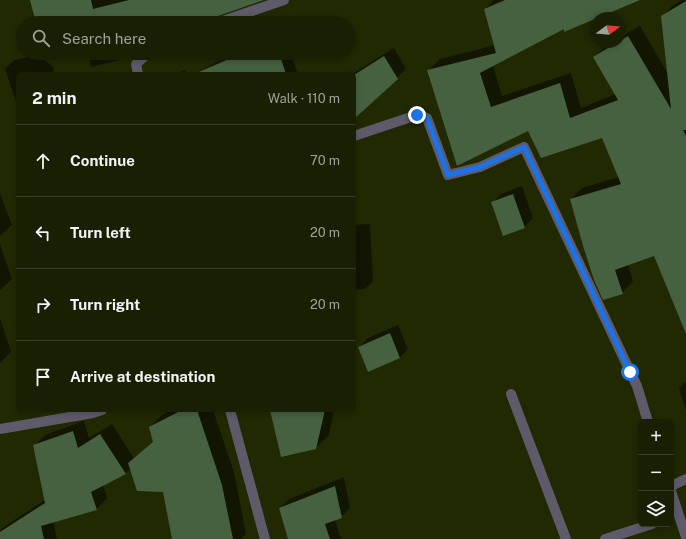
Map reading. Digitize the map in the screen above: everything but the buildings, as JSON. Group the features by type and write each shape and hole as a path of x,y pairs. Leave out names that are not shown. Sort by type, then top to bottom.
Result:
{"street":[{"path":"237,16 284,0"},
{"path":"138,72 136,64 140,60"},
{"path":"356,135 417,115 427,118 448,175 480,167 524,147 636,386 647,419"},
{"path":"511,394 566,539"},
{"path":"0,429 91,412"},
{"path":"231,412 265,539"},
{"path":"674,484 686,478"},
{"path":"675,516 686,537"},
{"path":"606,539 643,527"}],"route":[{"path":"417,115 427,118 448,175 480,167 524,147 630,372"}]}
